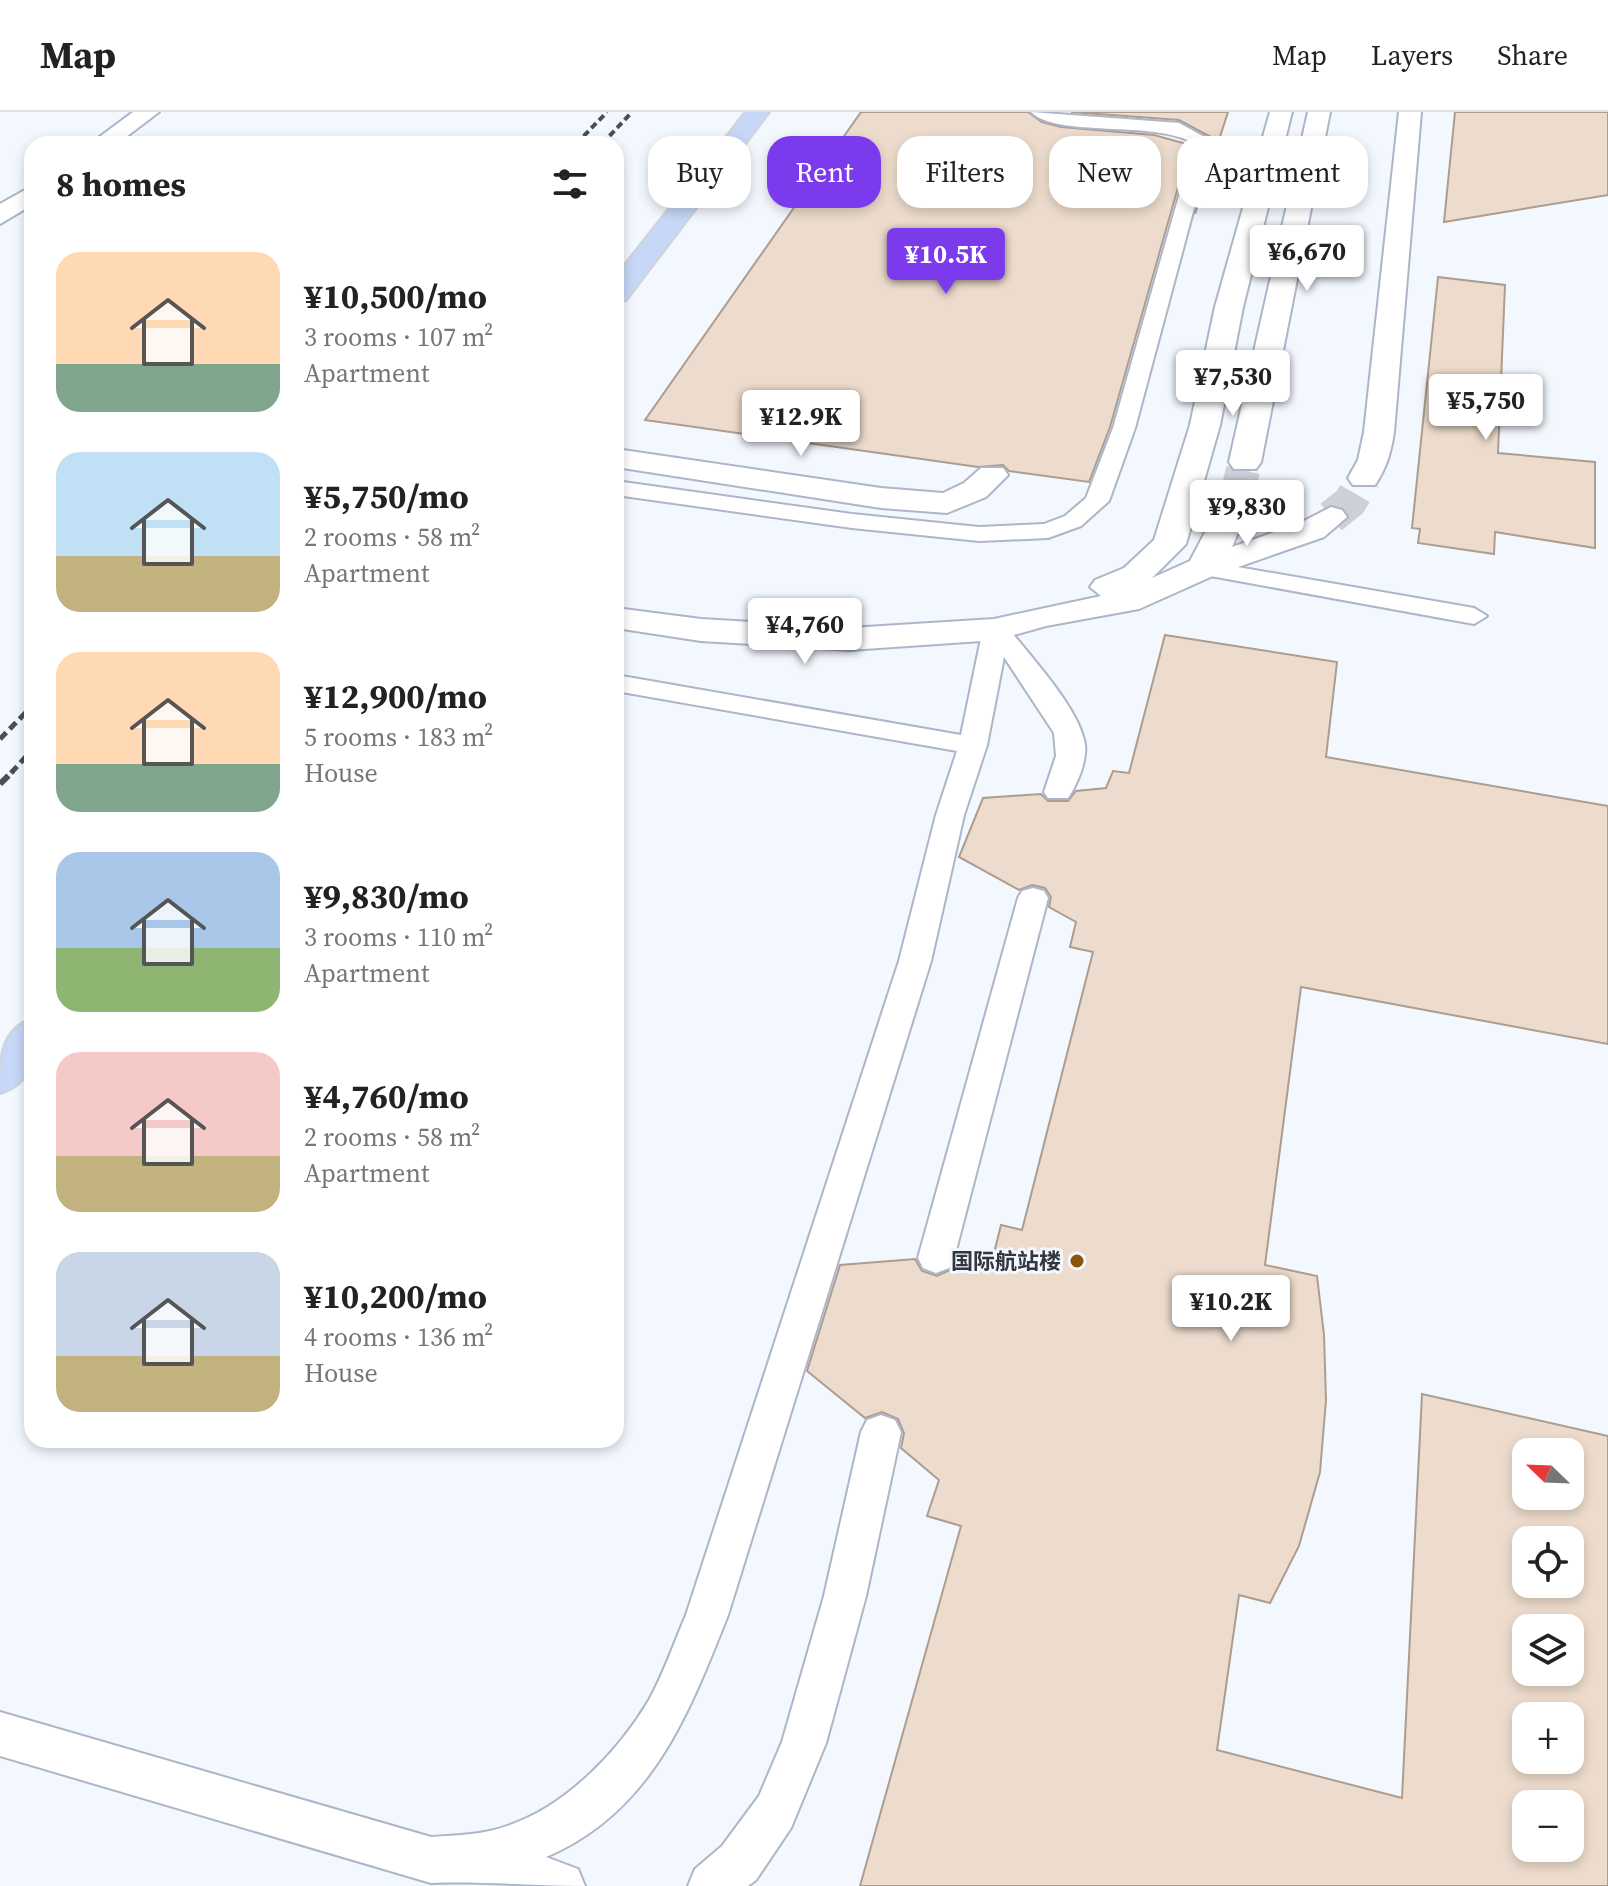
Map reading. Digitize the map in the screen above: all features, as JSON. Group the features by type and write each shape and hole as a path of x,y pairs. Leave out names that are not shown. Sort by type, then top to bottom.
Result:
{"main road":[{"path":"624,284 758,112"},
{"path":"0,1076 24,1045"}],"street":[{"path":"114,136 148,112"},
{"path":"1043,616 1136,575 1169,544 1205,425 1229,307 1281,112"},
{"path":"1245,462 1319,112"},
{"path":"1369,469 1410,112"},
{"path":"0,216 24,199"},
{"path":"624,459 881,498 947,503 975,490 992,475"},
{"path":"1203,568 1227,526 1235,503"},
{"path":"624,619 701,630 850,639 996,629 1043,616 1127,602 1203,568 1312,530 1331,517"}],"lane":[{"path":"624,489 852,521 979,534 1048,531 1073,521 1097,501 1124,428 1203,141 1179,128 1058,118 1039,112"},
{"path":"1203,568 1474,616"},
{"path":"0,1734 431,1860 481,1857 526,1840 572,1816 614,1781 664,1716 707,1615 915,961 950,815 973,745 996,629"},
{"path":"996,629 1032,679 1048,695 1068,731 1070,756 1058,792"},
{"path":"624,684 973,745"},
{"path":"936,1258 1033,898"},
{"path":"712,1886 739,1863 775,1812 804,1743 845,1596 881,1432"},
{"path":"481,1857 561,1886"}],"building":[{"path":"861,112 1028,112 1042,122 1061,127 1158,136 1049,136 1049,208 1161,208 1161,137 1177,141 1177,191 1110,427 1089,482 1009,471 1003,465 978,467 645,420 794,208 881,208 881,136 844,136"},
{"path":"1071,112 1228,112 1220,136 1209,136 1179,120"},
{"path":"1455,112 1608,112 1608,195 1444,222"},
{"path":"1438,277 1505,285 1498,453 1595,462 1595,548 1495,532 1494,554 1418,543 1420,529 1412,528"},
{"name":"国际航站楼","path":"1165,635 1337,662 1326,757 1608,806 1608,1044 1301,987 1265,1265 1317,1276 1324,1335 1326,1400 1320,1472 1299,1546 1270,1603 1239,1595 1217,1750 1402,1798 1422,1394 1608,1436 1608,1886 860,1886 961,1526 927,1516 939,1480 901,1448 904,1433 898,1419 882,1412 865,1418 807,1371 840,1265 915,1259 922,1271 937,1276 952,1269 958,1256 994,1253 1001,1225 1022,1230 1093,952 1070,947 1076,922 1049,907 1051,897 1045,888 1032,885 1019,890 959,857 983,798 1041,794 1048,801 1068,801 1076,791 1106,788 1113,771 1129,773"}],"tunnel":[{"path":"1235,503 1245,462"},
{"path":"1331,517 1350,502 1364,478"}],"railway":[{"path":"584,136 607,112"},
{"path":"610,136 632,112"},
{"path":"0,739 24,714"},
{"path":"11,773 24,759"},
{"path":"0,784 11,773"}],"place":[{"name":"国际航站楼","path":"1077,1261"}]}
